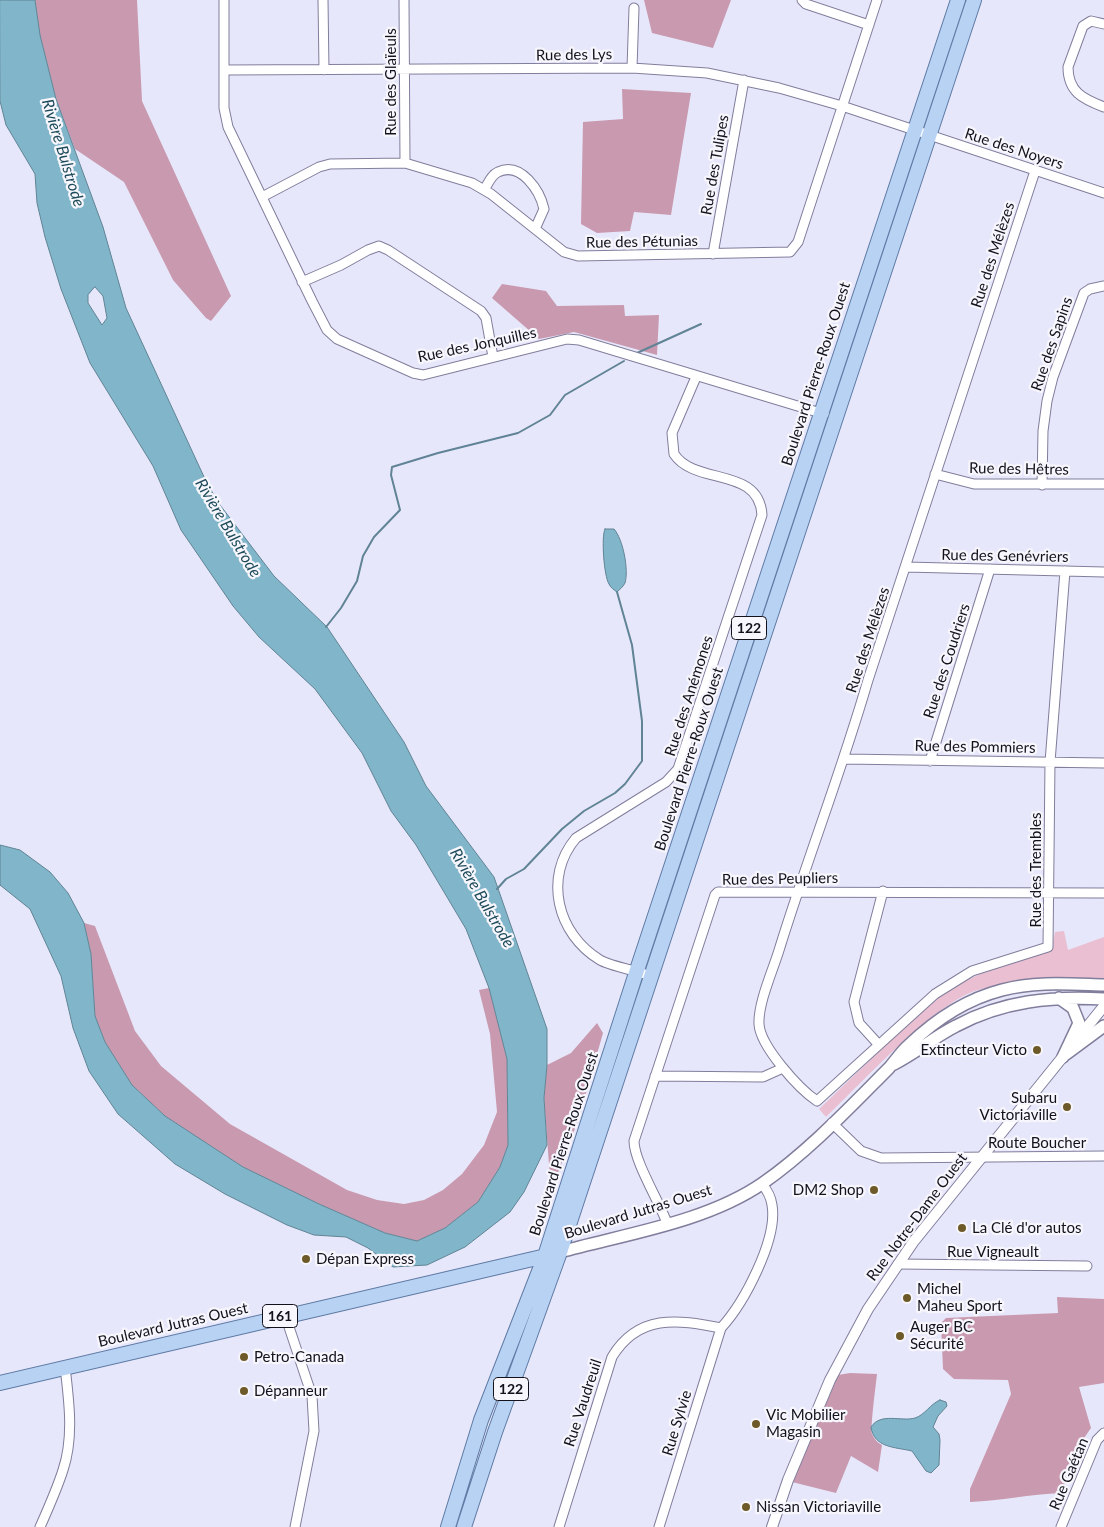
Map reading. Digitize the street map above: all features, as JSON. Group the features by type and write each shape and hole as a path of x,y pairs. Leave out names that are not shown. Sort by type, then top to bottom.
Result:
{"main road":[{"name":"Boulevard Pierre-Roux Ouest","path":"448,1527 481,1420 545,1256 637,970 958,0"},
{"name":"Boulevard Pierre-Roux Ouest","path":"464,1527 495,1432 560,1252 974,0"},
{"name":"Boulevard Jutras Ouest","path":"0,1383 285,1315 545,1256 667,1223 719,1206 762,1184 832,1123 931,1025 972,1001 1001,990 1021,986 1104,985"},
{"name":"Boulevard Jutras Ouest","path":"890,1066 916,1054 953,1027 974,1016 1026,1001 1058,998 1104,998"},
{"path":"1058,998 1073,1008 1079,1023 1063,1057"},
{"path":"1063,1057 1104,1026"}],"street":[{"name":"Rue des Jonquilles","path":"224,0 224,108 228,126 302,282 330,334 337,339 413,373 422,375 567,339 580,340 696,377 835,417"},
{"path":"323,0 324,70"},
{"name":"Rue des Glaïeuls","path":"404,0 405,163"},
{"path":"802,0 806,4 869,25"},
{"name":"Rue des Pétunias","path":"262,197 319,167 330,164 405,163 451,175 484,190 564,252 578,256 785,254 795,248 877,0"},
{"path":"632,68 634,8"},
{"path":"1104,24 1092,21 1083,26 1068,73 1071,87 1079,96 1104,107"},
{"name":"Rue des Lys","path":"225,70 676,69 744,80 842,106 914,131"},
{"name":"Rue des Tulipes","path":"713,254 744,80"},
{"name":"Rue des Noyers","path":"914,131 1104,193"},
{"path":"484,190 492,177 506,170 518,173 528,179 542,199 544,209 536,229"},
{"name":"Rue des Mélèzes","path":"817,1101 783,1068 766,1044 759,1024 760,1012 798,891 845,759 868,680 1035,171"},
{"path":"302,282 379,246 481,311 486,318 493,357"},
{"name":"Rue des Sapins","path":"1042,485 1043,432 1053,377 1084,293 1090,289 1104,286"},
{"name":"Rue des Anémones","path":"651,976 637,970 601,961 576,939 569,929 560,904 557,877 566,852 576,838 666,782 678,769 762,515 759,500 746,485 685,465 674,454 671,442 675,424 696,377"},
{"name":"Rue des Hêtres","path":"935,474 974,484 1104,484"},
{"name":"Rue des Genévriers","path":"906,567 1104,572"},
{"name":"Rue des Coudriers","path":"930,760 990,570"},
{"name":"Rue des Trembles","path":"817,1101 935,994 955,980 986,966 1048,946 1050,762 1065,571"},
{"name":"Rue des Pommiers","path":"845,759 1104,763"},
{"name":"Rue des Peupliers","path":"667,1223 634,1148 655,1076 715,895 723,891 1104,893"},
{"path":"879,1045 859,1023 854,1002 883,892"},
{"name":"Rue Notre-Dame Ouest","path":"772,1527 788,1480 830,1380 868,1309 898,1264 982,1156 1104,1006"},
{"path":"655,1076 763,1078 783,1068"},
{"name":"Route Boucher","path":"832,1123 861,1151 881,1158 1104,1156"},
{"path":"721,1328 741,1302 763,1253 773,1214 769,1194 762,1184"},
{"name":"Rue Vigneault","path":"898,1264 1088,1266"},
{"path":"285,1315 312,1396 314,1432 296,1527"},
{"name":"Rue Vaudreuil","path":"558,1527 612,1357 619,1345 634,1332 649,1325 667,1322 721,1328"},
{"name":"Rue Sylvie","path":"660,1527 721,1328"},
{"path":"40,1527 64,1470 69,1442 70,1411 65,1367"},
{"name":"Rue Gaétan","path":"1061,1527 1097,1440 1104,1433"}],"shaded area":[{"path":"35,0 137,0 142,101 231,296 211,321 206,318 173,280 124,182 75,149 56,99 40,35"},
{"path":"644,0 731,0 713,48 652,33"},
{"path":"622,89 691,93 671,215 634,212 630,231 597,233 581,224 583,122 623,119"},
{"path":"502,284 546,291 557,306 624,305 625,316 659,315 657,355 574,332 539,339 492,298"},
{"path":"84,923 95,926 135,1031 161,1066 230,1124 347,1190 377,1200 404,1204 424,1200 443,1190 462,1174 484,1145 497,1112 490,1034 479,990 489,988 507,1059 508,1145 500,1167 478,1202 445,1228 417,1241 385,1233 319,1204 243,1167 165,1116 132,1085 105,1042 95,1016 91,954"},
{"path":"1064,931 1068,950 1104,937 1104,981 1009,984 978,990 941,1010 920,1027 878,1065 826,1117 819,1109 936,999 956,985 991,969 1047,952 1052,947 1055,932"},
{"path":"597,1023 603,1033 579,1118 551,1191 544,1098 547,1065 571,1053"},
{"path":"1057,1297 1104,1299 1104,1383 1079,1387 1091,1428 1082,1441 1061,1493 970,1502 970,1489 1011,1394 1008,1380 954,1379 943,1369 941,1323 946,1318 1058,1313"},
{"path":"850,1373 877,1374 872,1415 872,1434 882,1445 878,1472 851,1456 836,1493 792,1482 818,1417 838,1375"}],"water":[{"name":"Rivière Bulstrode","path":"0,0 35,0 40,35 56,99 103,227 126,308 205,479 217,501 274,576 327,627 404,742 426,786 494,877 547,1029 547,1065 544,1098 547,1145 524,1192 510,1212 465,1247 427,1265 393,1267 368,1248 346,1237 314,1235 287,1225 225,1194 175,1164 118,1114 89,1071 73,1028 61,976 30,909 0,885 0,845 20,850 50,872 68,893 84,923 91,954 95,1016 105,1042 132,1085 165,1116 243,1167 319,1204 385,1233 417,1241 445,1228 478,1202 500,1167 508,1145 507,1059 489,988 466,929 416,845 391,811 362,753 315,689 259,637 233,606 181,530 153,466 90,363 61,289 45,237 37,203 35,174 6,125 0,101","holes":["95,287 103,296 107,318 102,325 88,303 88,295"]},
{"path":"605,529 614,529 620,540 624,555 625,583 617,592 607,580 604,565"},
{"path":"940,1400 946,1402 947,1406 938,1416 933,1427 939,1434 940,1440 939,1465 931,1473 926,1471 912,1451 881,1443 873,1434 871,1427 875,1422 886,1419 915,1418"}],"waterway":[{"path":"637,353 701,324"},
{"path":"326,627 341,608 357,581 363,556 374,537 400,510 391,475 392,467 438,453 518,433 550,415 565,395 624,361"},
{"path":"497,889 506,879 524,869 562,829 584,811 615,793 625,784 642,761 642,721 632,645 617,592"}],"place":[{"name":"Extincteur Victo","path":"1037,1050"},
{"name":"Subaru Victoriaville","path":"1067,1107"},
{"name":"DM2 Shop","path":"874,1190"},
{"name":"La Clé d'or autos","path":"962,1228"},
{"name":"Dépan Express","path":"306,1259"},
{"name":"Michel Maheu Sport","path":"907,1298"},
{"name":"Auger BC Sécurité","path":"900,1336"},
{"name":"Petro-Canada","path":"244,1357"},
{"name":"Dépanneur","path":"244,1391"},
{"name":"Vic Mobilier Magasin","path":"756,1424"},
{"name":"Nissan Victoriaville","path":"746,1507"}]}
